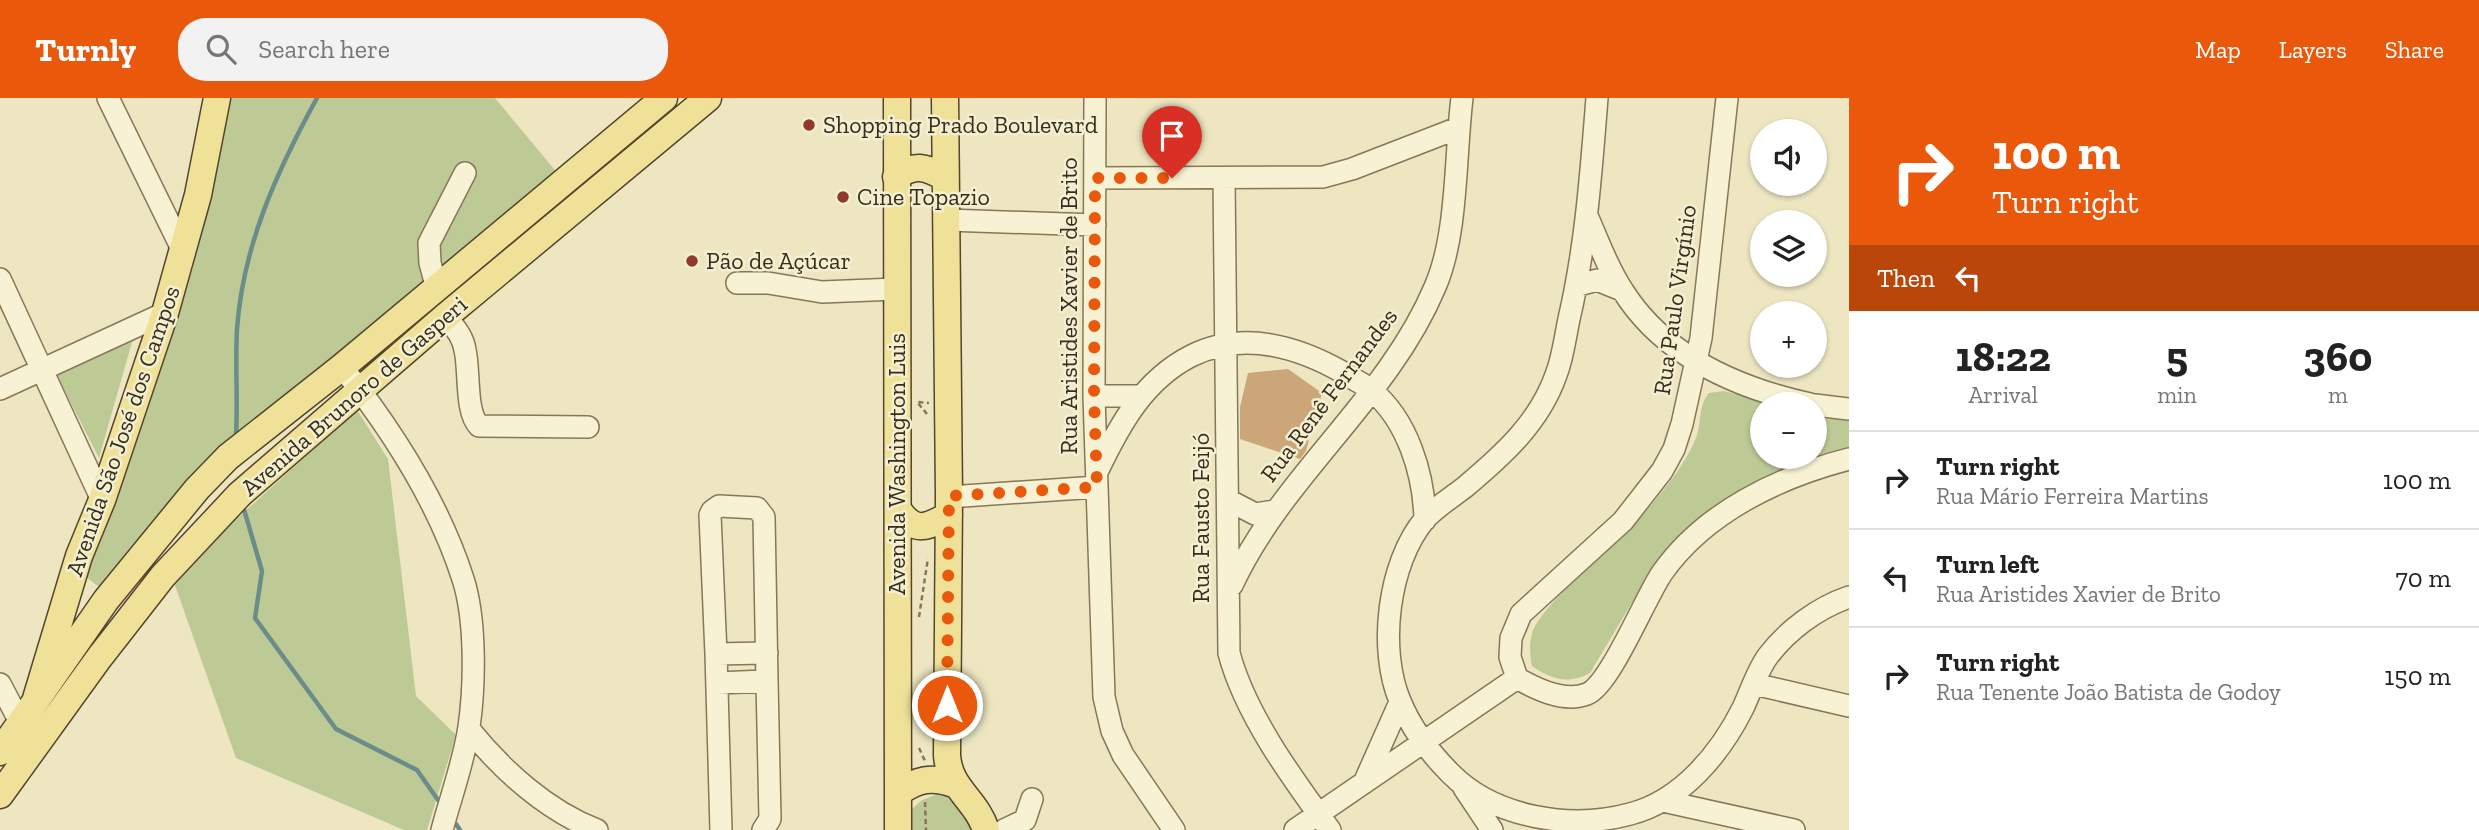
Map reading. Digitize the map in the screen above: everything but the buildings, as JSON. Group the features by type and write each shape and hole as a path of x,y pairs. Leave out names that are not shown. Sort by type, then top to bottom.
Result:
{"main road":[{"name":"Avenida São José dos Campos","path":"0,795 5,763 102,500 166,313 184,253 217,98"},
{"name":"Avenida Brunoro de Gasperi","path":"22,718 106,600 197,489 228,457 437,289 664,98"},
{"name":"Avenida Brunoro de Gasperi","path":"22,718 118,634 163,576 240,494 446,316 708,98"},
{"name":"Avenida Washington Luis","path":"897,98 898,830"},
{"name":"Avenida Washington Luis","path":"944,98 947,220 944,512 947,755 948,770 954,784"},
{"path":"896,177 906,169 920,167 944,177"},
{"path":"899,511 906,521 916,526 944,512"},
{"path":"73,575 106,600 118,634"},
{"path":"898,793 925,779 940,779 954,784 980,813 986,830"}],"street":[{"path":"108,98 184,253"},
{"name":"Rua Aristides Xavier de Brito","path":"1094,98 1094,396 1104,697 1112,731 1123,755 1174,830"},
{"name":"Rua Renê Fernandes","path":"1230,590 1256,539 1372,390 1409,336 1437,284 1450,226 1462,98"},
{"path":"1492,830 1462,786 1424,743 1400,702 1392,675 1390,607 1395,579 1408,547 1424,520 1511,446 1536,415 1558,371 1587,216 1597,98"},
{"name":"Rua Paulo Virgínio","path":"1517,678 1510,657 1521,614 1623,521 1662,471 1674,449 1697,363 1727,98"},
{"path":"1095,178 1323,177 1352,169 1458,128"},
{"path":"437,289 430,263 429,243 465,173"},
{"name":"Rua Fausto Feijó","path":"1224,178 1229,653 1237,683 1250,709 1324,822"},
{"path":"1587,216 1622,290 1654,331 1674,349 1697,363 1769,392"},
{"path":"947,220 1095,225"},
{"path":"0,279 102,500"},
{"path":"1576,286 1597,280 1622,290"},
{"path":"737,283 768,283 822,292 896,289"},
{"path":"0,389 166,313"},
{"path":"446,316 462,337 472,414 479,426 588,426"},
{"path":"944,512 1097,480 1124,419 1140,396 1159,378 1191,356 1226,344 1265,343 1315,356 1372,390 1393,416 1411,449 1420,478 1424,520"},
{"path":"342,367 361,391 428,493 464,580 471,635 473,688 469,729 442,830"},
{"path":"1094,396 1140,396"},
{"path":"1827,406 1849,408"},
{"path":"1295,830 1324,822 1364,782 1517,678 1539,690 1568,696 1587,694 1601,684 1622,649 1644,601 1685,546 1741,503 1774,484 1814,468 1849,459"},
{"path":"1228,500 1255,514 1275,512"},
{"path":"722,830 710,515 719,506 757,508 764,517 769,819 763,830"},
{"path":"1462,786 1488,800 1531,817 1561,820 1596,820 1630,814 1663,801 1689,781 1709,760 1741,711 1766,659 1781,640 1800,624 1845,601"},
{"path":"716,654 767,653"},
{"path":"717,683 767,681"},
{"path":"0,684 22,718"},
{"path":"1754,684 1849,706"},
{"path":"1364,782 1400,702"},
{"path":"469,729 517,780 582,824 597,830"},
{"path":"1004,830 1025,820 1032,799"},
{"path":"1663,801 1794,830"}],"path":[{"path":"917,402 930,403 932,418 927,414 917,402"},
{"path":"918,621 923,572 944,512"},
{"path":"916,743 926,763 926,830"}],"green space":[{"path":"217,98 495,98 559,175 215,462 104,591 80,572 193,268"},
{"path":"134,335 99,458 56,374"},
{"path":"1724,391 1750,398 1750,469 1787,469 1764,478 1736,494 1668,551 1643,584 1590,673 1574,679 1560,679 1532,666 1530,642 1537,623 1559,595 1626,532 1665,488 1690,451 1709,393"},
{"path":"357,410 388,459 416,696 456,735 427,830 404,830 236,758 172,577"},
{"path":"1827,419 1849,420 1849,451 1827,457"},
{"path":"940,793 961,802 978,830 910,830 911,810 922,800"}],"waterway":[{"path":"236,436 237,329 246,268 264,209 288,153 317,98"},
{"path":"243,506 262,571 255,618 336,729 417,770 438,800"},
{"path":"456,824 460,830"}],"place":[{"name":"Shopping Prado Boulevard","path":"809,125"},
{"name":"Cine Topazio","path":"843,197"},
{"name":"Pão de Açúcar","path":"692,261"}],"route":[{"path":"947,705 949,496 1097,487 1094,396 1095,178 1172,178"}]}
